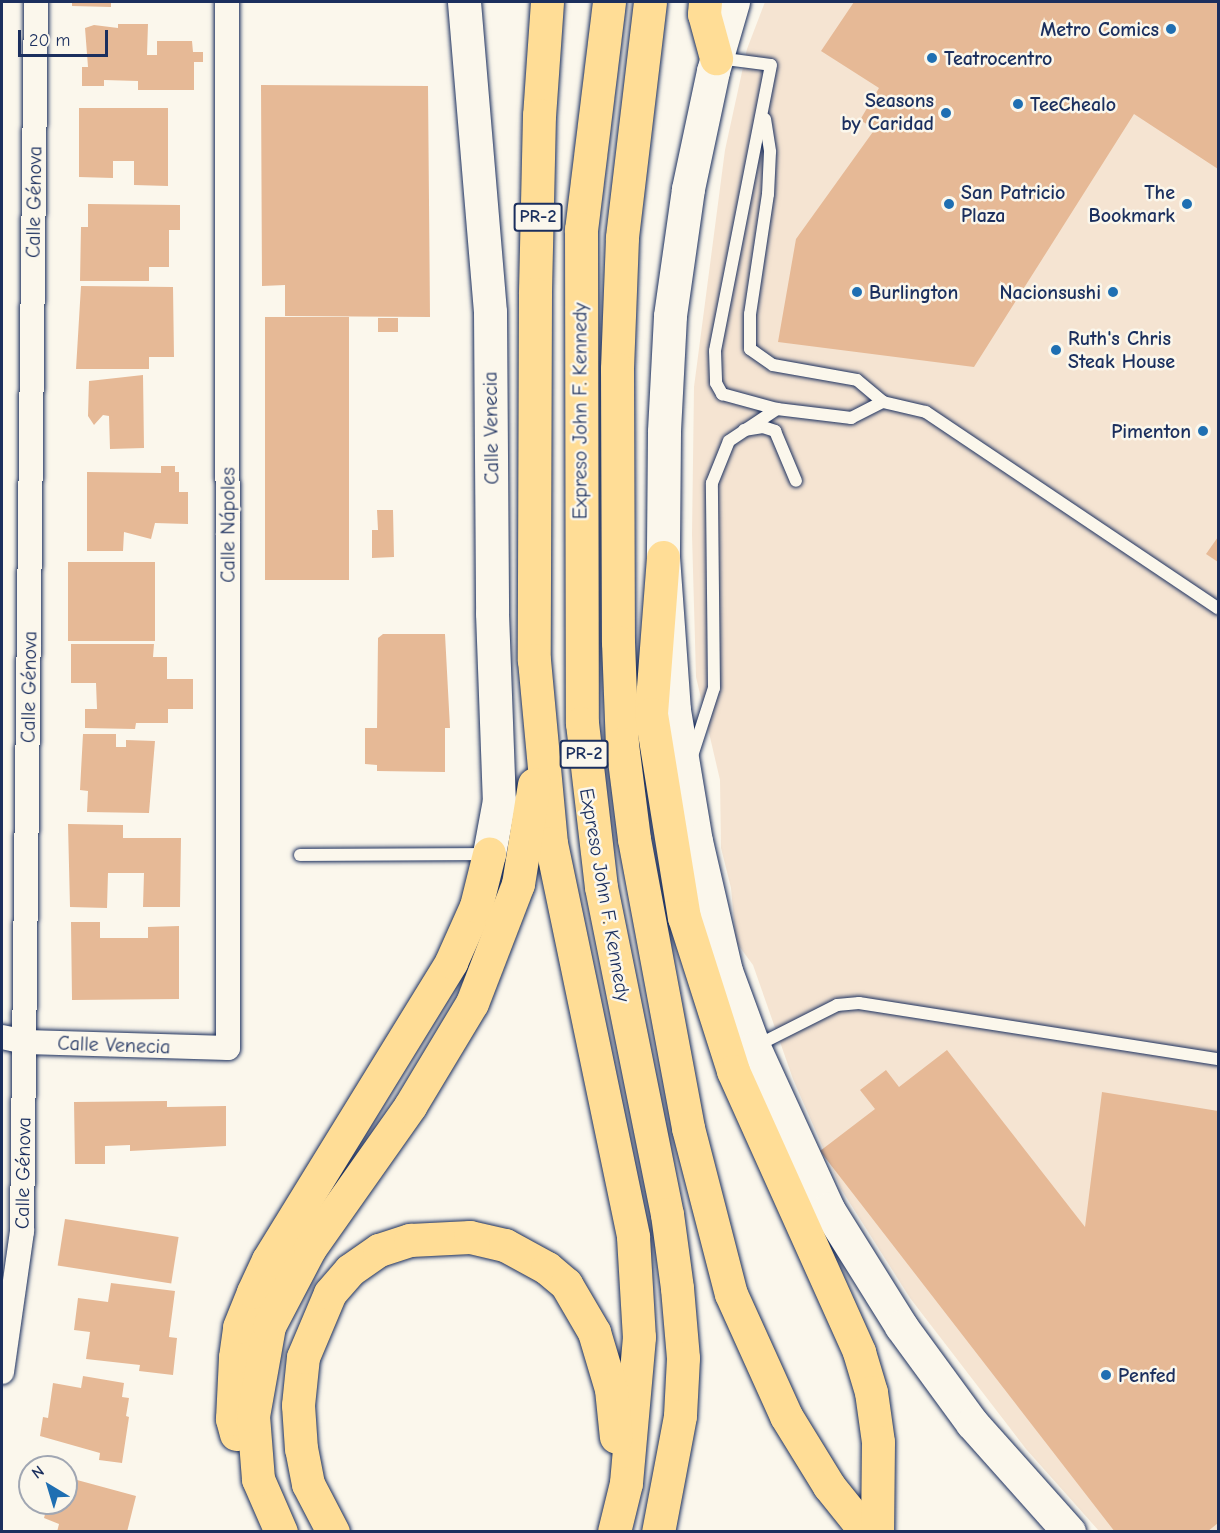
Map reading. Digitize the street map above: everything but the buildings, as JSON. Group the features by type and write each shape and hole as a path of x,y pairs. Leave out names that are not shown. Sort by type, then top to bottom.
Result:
{"highway":[{"name":"Expreso John F. Kennedy","path":"547,2 539,115 533,433 534,660 551,843 633,1237 639,1337 626,1483 614,1532"},
{"name":"Expreso John F. Kennedy","path":"609,2 581,229 582,723 601,887 667,1214 677,1288 682,1358 680,1416 658,1532"},
{"path":"650,2 622,238 617,369 618,642 622,744 634,839 688,1128 731,1294 786,1416 829,1486 866,1532"},
{"path":"705,2 704,14 716,58"},
{"path":"663,556 651,714 684,917 733,1071 843,1313 871,1392 878,1442 877,1532"},
{"path":"257,1472 253,1416 269,1326 310,1248 410,1106 472,1003 518,885 542,744"},
{"path":"281,1532 257,1472 237,1441 232,1419 239,1327 268,1260 451,963 476,906 489,854"},
{"path":"333,1532 308,1484 301,1449 298,1405 303,1357 330,1293 350,1270 380,1250 410,1240 470,1237 505,1245 528,1256 566,1284 580,1303 605,1360 626,1483"}],"street":[{"name":"Calle Génova","path":"2,1372 22,1231 26,1042 36,2"},
{"name":"Calle Nápoles","path":"228,2 228,1048"},
{"name":"Calle Venecia","path":"464,2 490,312 492,613 499,800 489,854"},
{"path":"733,2 716,58 688,189 670,316 663,556 674,710 685,777 726,971 754,1047 828,1209 863,1269 972,1423 1069,1532"},
{"name":"Calle Venecia","path":"2,1036 26,1042 228,1048"}],"lane":[{"path":"716,58 771,64 764,112 729,268 715,370 722,394 777,409 850,418 883,402"},
{"path":"764,112 770,152 768,194 750,314 750,350 773,365 857,380 883,402 926,412 1218,608"},
{"path":"685,777 714,688 712,483 723,450 740,430 777,409"},
{"path":"740,430 764,427 775,431 796,481"},
{"path":"300,855 489,854"},
{"path":"754,1047 837,1005 859,1003 1218,1059"}],"shaded area":[{"path":"765,2 1218,2 1218,1531 1099,1531 1026,1449 910,1298 841,1189 793,1079 753,965 736,942 731,888 721,848 720,780 696,677 692,535 694,387 725,150 747,49"}],"place":[{"name":"Metro Comics","path":"1171,29"},
{"name":"Teatrocentro","path":"932,58"},
{"name":"TeeChealo","path":"1018,104"},
{"name":"Seasons by Caridad","path":"946,113"},
{"name":"San Patricio Plaza","path":"949,204"},
{"name":"The Bookmark","path":"1187,204"},
{"name":"Burlington","path":"857,292"},
{"name":"Nacionsushi","path":"1113,292"},
{"name":"Ruth's Chris Steak House","path":"1056,350"},
{"name":"Pimenton","path":"1203,431"},
{"name":"Penfed","path":"1106,1375"}]}
